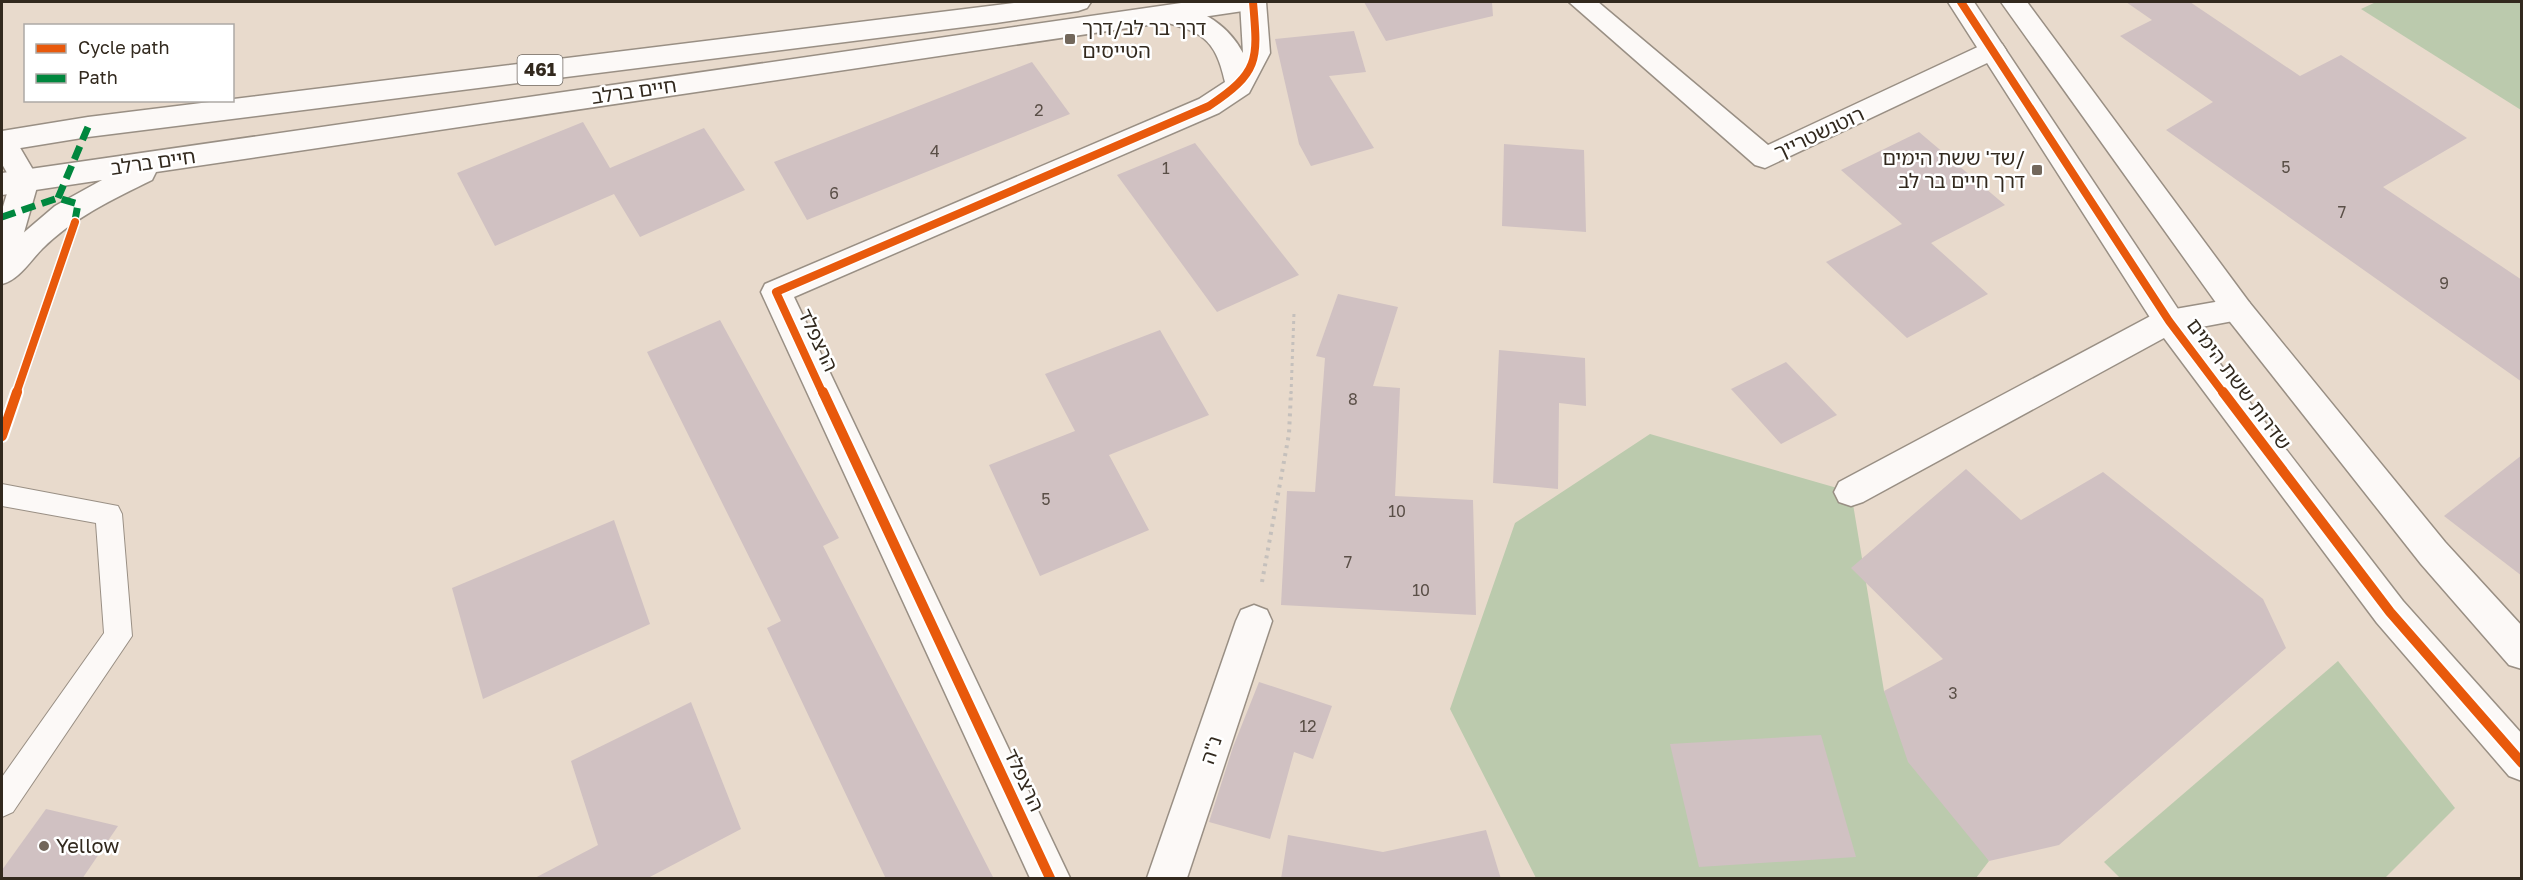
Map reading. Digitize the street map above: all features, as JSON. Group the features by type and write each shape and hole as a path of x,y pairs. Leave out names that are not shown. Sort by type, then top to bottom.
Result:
{"street":[{"name":"חיים ברלב","path":"2,141 88,127 1078,2"},
{"name":"חיים ברלב","path":"13,182 1243,2"},
{"name":"הרצפלד","path":"1050,879 776,292 1209,106 1239,86 1257,52 1253,2"},
{"name":"רוטנשטרייך","path":"1582,2 1765,159 1993,50"},
{"name":"שדרות ששת הימים","path":"1961,2 2169,321 2390,612 2522,763"},
{"path":"2014,2 2238,310 2433,553 2522,653"},
{"path":"1167,14 1194,19 1214,30 1223,39 1235,60 1239,86"},
{"path":"2,141 13,182 2,257"},
{"path":"2,273 43,229 78,204 142,173 204,154"},
{"path":"1851,492 2169,321 2238,310"},
{"name":"נ\"ה","path":"1167,879 1254,621"}],"lane":[{"path":"2,495 109,514 118,636 2,802"}],"path":[{"path":"1254,621 1289,434 1294,313"}],"green space":[{"path":"2376,2 2521,2 2521,110 2361,9"},
{"path":"1650,434 1851,492 1884,691 1989,861 1976,878 1536,878 1450,709 1515,523"},
{"path":"2338,661 2455,808 2385,878 2120,878 2104,862"}],"building":[{"path":"1364,2 1492,2 1493,16 1386,41"},
{"path":"2126,2 2190,2 2300,76 2341,55 2467,138 2383,187 2522,280 2522,382 2166,130 2213,102 2120,36 2152,20"},
{"path":"1354,31 1366,72 1329,76 1374,148 1311,166 1299,144 1275,39"},
{"path":"1032,62 1070,114 807,220 774,162"},
{"path":"583,122 610,168 704,128 745,190 640,237 614,194 495,246 457,173"},
{"path":"1919,132 2005,205 1931,243 1988,294 1907,338 1826,262 1902,224 1841,170"},
{"path":"1195,143 1299,275 1217,312 1117,175"},
{"path":"1504,144 1584,150 1586,232 1502,226"},
{"path":"1338,294 1398,307 1373,386 1400,388 1395,496 1473,500 1476,615 1281,605 1287,491 1315,492 1325,358 1316,356"},
{"path":"720,320 839,538 823,546 994,879 886,879 767,628 781,621 647,352"},
{"path":"1160,330 1209,415 1109,455 1149,530 1040,576 989,465 1075,431 1045,374"},
{"path":"1499,350 1585,358 1586,406 1559,403 1558,489 1493,483"},
{"path":"1786,362 1837,415 1781,444 1731,389"},
{"path":"2522,455 2522,576 2444,516"},
{"path":"1966,469 2021,520 2103,472 2263,599 2286,648 2059,845 1989,861 1908,762 1884,691 1943,659 1851,568"},
{"path":"614,520 650,624 483,699 452,588"},
{"path":"1259,682 1332,706 1313,759 1294,752 1270,839 1209,822 1233,747"},
{"path":"691,702 741,829 646,879 533,879 598,845 571,761"},
{"path":"1821,735 1856,857 1699,867 1670,744"},
{"path":"46,809 118,826 82,879 2,879 2,870"},
{"path":"1486,830 1501,879 1281,879 1288,835 1383,852"}],"marked path":[{"path":"58,198 88,127"},
{"path":"2,217 58,198 78,204 74,226"}],"cycle path":[{"path":"1050,878 776,292 1209,106 1239,86 1257,53 1253,2"},
{"path":"1961,2 2169,321 2390,612 2522,763"},
{"path":"2,436 75,222"}],"place":[{"name":"דרך בר לב/דרך הטייסים","path":"1070,39"},
{"name":"שד' ששת הימים/ דרך חיים בר לב","path":"2037,170"},
{"name":"Yellow","path":"44,846"}]}
